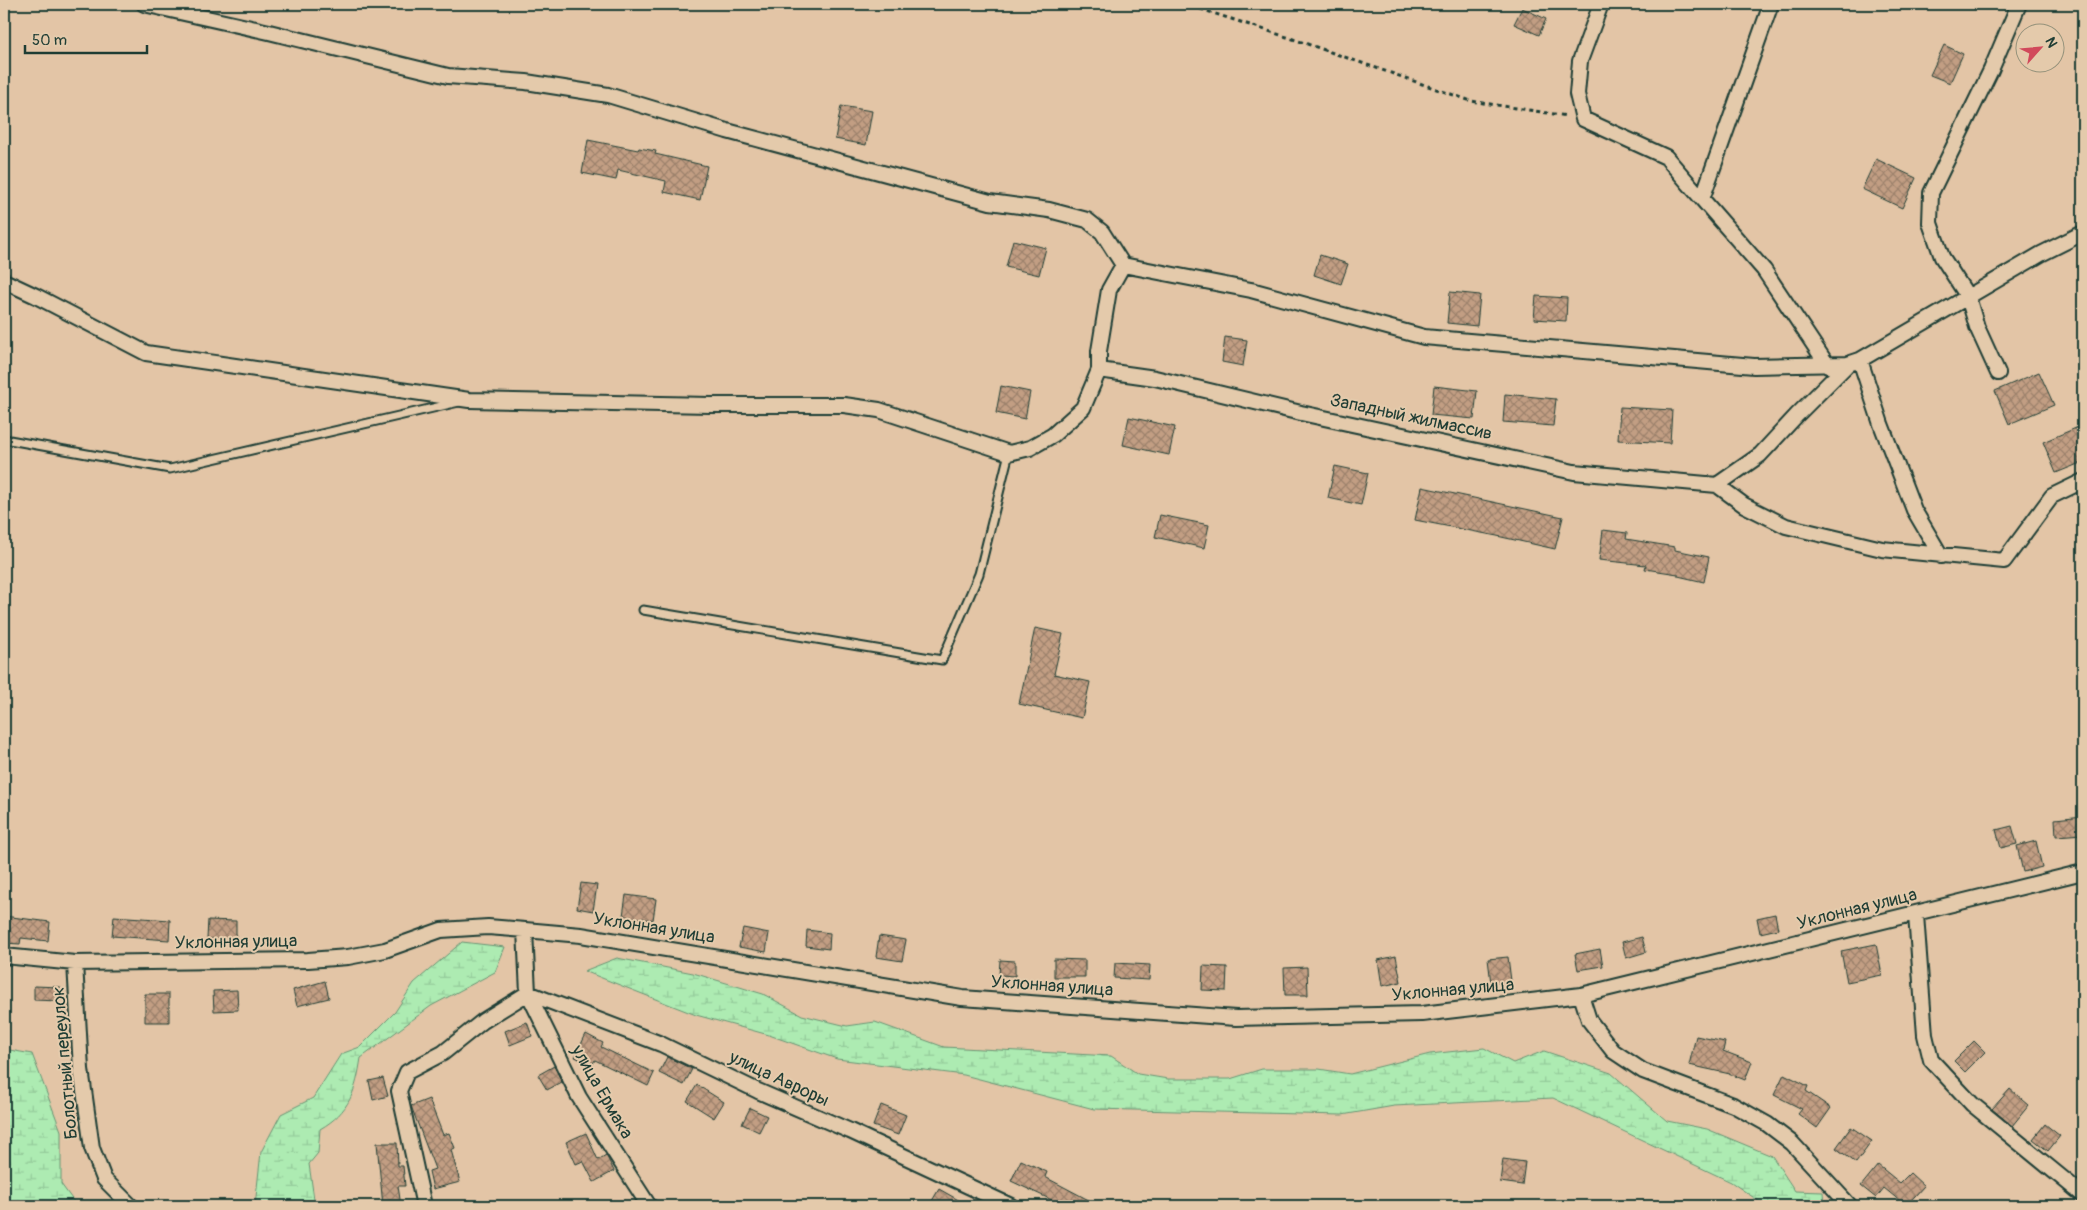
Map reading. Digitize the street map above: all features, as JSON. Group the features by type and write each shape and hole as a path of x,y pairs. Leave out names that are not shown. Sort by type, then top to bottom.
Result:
{"street":[{"path":"144,4 269,32 448,76 526,82 608,95 727,131 990,202 1049,210 1087,220 1102,232 1122,265 1251,290 1424,337 1754,366 1828,366 1854,362"},
{"path":"1601,4 1580,61 1578,94 1583,119 1666,157 1764,270 1828,366"},
{"path":"1702,199 1772,4"},
{"path":"1998,373 1977,327 1968,297 1942,257 1930,223 1931,193 1991,70 2019,4"},
{"path":"2083,232 2041,254 1854,362 1796,415 1760,455 1718,485 1744,505 1786,526 1882,549 2004,561 2041,508 2052,496 2083,481"},
{"path":"4,281 146,354 469,400 710,405 844,405 879,410 1009,453 1030,448 1053,435 1083,408 1099,370 1099,351 1109,290 1122,265"},
{"path":"1854,362 1881,424 1914,510 1941,556"},
{"name":"Западный жилмассив","path":"1099,370 1155,378 1300,413 1574,472 1718,485"},
{"name":"Уклонная улица","path":"4,956 75,964 308,960 348,957 385,950 441,930 488,926 581,935 962,998 1236,1018 1422,1014 1581,995 1916,915 2083,872"},
{"path":"1916,915 1925,1034 1931,1060 1972,1104 2083,1195"},
{"path":"424,1206 399,1091 407,1072 443,1053 483,1021 528,993 525,930"},
{"name":"Болотный переулок","path":"75,964 80,1068 92,1148 104,1179 131,1206"},
{"name":"улица Ермака","path":"528,993 580,1096 648,1206"},
{"name":"улица Авроры","path":"528,993 661,1044 758,1091 850,1131 1011,1206"},
{"path":"1581,995 1589,1020 1613,1051 1643,1071 1733,1105 1767,1124 1792,1144 1850,1206"}],"lane":[{"path":"4,439 170,469 469,400"},
{"path":"643,610 942,660 979,574 1009,453"}],"path":[{"path":"1186,4 1471,101 1583,119"}],"green space":[{"path":"462,942 505,947 495,972 431,1006 361,1058 357,1080 350,1099 338,1115 320,1129 318,1153 309,1164 315,1206 255,1206 261,1152 281,1114 313,1098 341,1054 360,1047 395,1012 414,983"},
{"path":"617,958 693,973 763,994 802,1015 847,1026 875,1022 944,1047 1111,1056 1138,1074 1168,1079 1230,1079 1262,1069 1319,1069 1350,1074 1430,1054 1484,1048 1513,1063 1544,1051 1611,1073 1667,1121 1707,1129 1772,1156 1795,1191 1823,1192 1824,1206 1766,1206 1731,1182 1553,1098 1394,1106 1342,1115 1094,1109 964,1075 837,1059 769,1035 696,1015 584,971"},
{"path":"4,1049 32,1054 61,1131 61,1184 77,1206 4,1206"}],"building":[{"path":"1522,8 1546,19 1539,35 1514,24"},
{"path":"1944,45 1963,54 1950,83 1930,75"},
{"path":"841,106 872,111 866,145 835,139"},
{"path":"588,140 638,150 639,148 656,151 655,154 707,166 700,200 664,192 666,181 618,170 616,180 582,173"},
{"path":"1876,159 1916,178 1902,208 1862,189"},
{"path":"1013,240 1046,248 1039,275 1006,267"},
{"path":"1320,255 1348,264 1341,284 1314,275"},
{"path":"1450,292 1480,295 1477,326 1447,323"},
{"path":"1536,296 1567,298 1566,321 1534,319"},
{"path":"1225,337 1247,340 1243,366 1222,362"},
{"path":"2039,372 2054,405 2009,424 1995,391"},
{"path":"1001,386 1030,392 1025,419 996,413"},
{"path":"1434,386 1477,391 1474,419 1431,415"},
{"path":"1505,394 1556,399 1553,426 1503,422"},
{"path":"1620,407 1672,410 1670,443 1618,440"},
{"path":"1129,417 1175,427 1169,455 1123,445"},
{"path":"2076,428 2083,444 2083,462 2056,473 2043,442"},
{"path":"1335,466 1368,473 1361,505 1328,498"},
{"path":"1422,487 1563,517 1555,549 1415,520"},
{"path":"1160,515 1209,525 1204,548 1155,537"},
{"path":"1603,530 1627,533 1626,539 1675,547 1675,550 1709,557 1704,582 1678,576 1678,574 1645,569 1646,565 1599,560"},
{"path":"1035,628 1063,634 1054,674 1090,682 1082,718 1019,704"},
{"path":"2083,816 2083,834 2056,836 2055,819"},
{"path":"2012,826 2017,844 2001,848 1996,830"},
{"path":"2036,841 2042,867 2023,872 2017,846"},
{"path":"581,883 597,885 593,911 577,908"},
{"path":"626,895 656,899 653,920 623,916"},
{"path":"1775,914 1778,929 1760,933 1757,918"},
{"path":"4,916 50,922 48,941 21,938 20,944 4,943"},
{"path":"114,916 170,920 169,940 112,936"},
{"path":"208,920 236,921 236,940 207,939"},
{"path":"743,928 769,933 766,952 739,947"},
{"path":"807,930 830,933 829,949 806,946"},
{"path":"879,936 906,940 902,961 876,957"},
{"path":"1642,937 1646,952 1626,958 1622,942"},
{"path":"1876,944 1882,975 1847,982 1841,951"},
{"path":"1600,949 1603,966 1578,970 1575,954"},
{"path":"1396,956 1401,982 1382,986 1378,960"},
{"path":"1508,957 1511,981 1491,983 1488,959"},
{"path":"1054,959 1085,960 1085,977 1054,977"},
{"path":"1000,960 1015,961 1015,976 999,975"},
{"path":"1115,963 1150,965 1149,980 1114,978"},
{"path":"1203,966 1227,967 1226,991 1202,990"},
{"path":"1307,967 1308,995 1285,995 1284,968"},
{"path":"325,981 329,998 297,1006 293,990"},
{"path":"34,986 60,987 59,1001 34,1000"},
{"path":"237,990 238,1010 214,1011 213,991"},
{"path":"145,994 169,994 169,1022 145,1022"},
{"path":"527,1022 532,1036 510,1045 505,1031"},
{"path":"586,1034 603,1043 601,1047 654,1073 648,1086 595,1060 592,1065 575,1057"},
{"path":"1696,1036 1725,1042 1723,1051 1752,1062 1745,1080 1730,1074 1689,1065"},
{"path":"1974,1041 1985,1052 1965,1072 1954,1061"},
{"path":"667,1057 692,1069 684,1085 659,1073"},
{"path":"554,1066 562,1082 547,1090 538,1075"},
{"path":"1784,1074 1808,1086 1806,1091 1831,1108 1817,1128 1798,1114 1802,1109 1774,1095"},
{"path":"383,1078 388,1096 373,1100 369,1081"},
{"path":"697,1085 724,1102 714,1118 687,1101"},
{"path":"2010,1089 2029,1105 2012,1126 1992,1109"},
{"path":"429,1099 443,1135 449,1133 455,1148 451,1150 460,1182 433,1189 429,1171 435,1169 411,1106"},
{"path":"881,1105 906,1115 898,1135 873,1126"},
{"path":"750,1108 767,1116 759,1132 742,1124"},
{"path":"2045,1124 2060,1136 2048,1151 2033,1139"},
{"path":"1851,1127 1872,1141 1856,1163 1836,1148"},
{"path":"586,1133 598,1160 606,1155 614,1171 594,1182 583,1161 576,1164 566,1142"},
{"path":"377,1143 397,1143 398,1166 403,1166 405,1186 398,1186 401,1206 383,1206"},
{"path":"1503,1159 1525,1162 1522,1185 1500,1182"},
{"path":"1021,1160 1047,1172 1045,1177 1100,1206 1054,1206 1056,1202 1011,1181"},
{"path":"1878,1165 1900,1183 1910,1173 1924,1186 1906,1206 1884,1188 1876,1198 1861,1186"},
{"path":"939,1189 969,1206 929,1206"}]}
